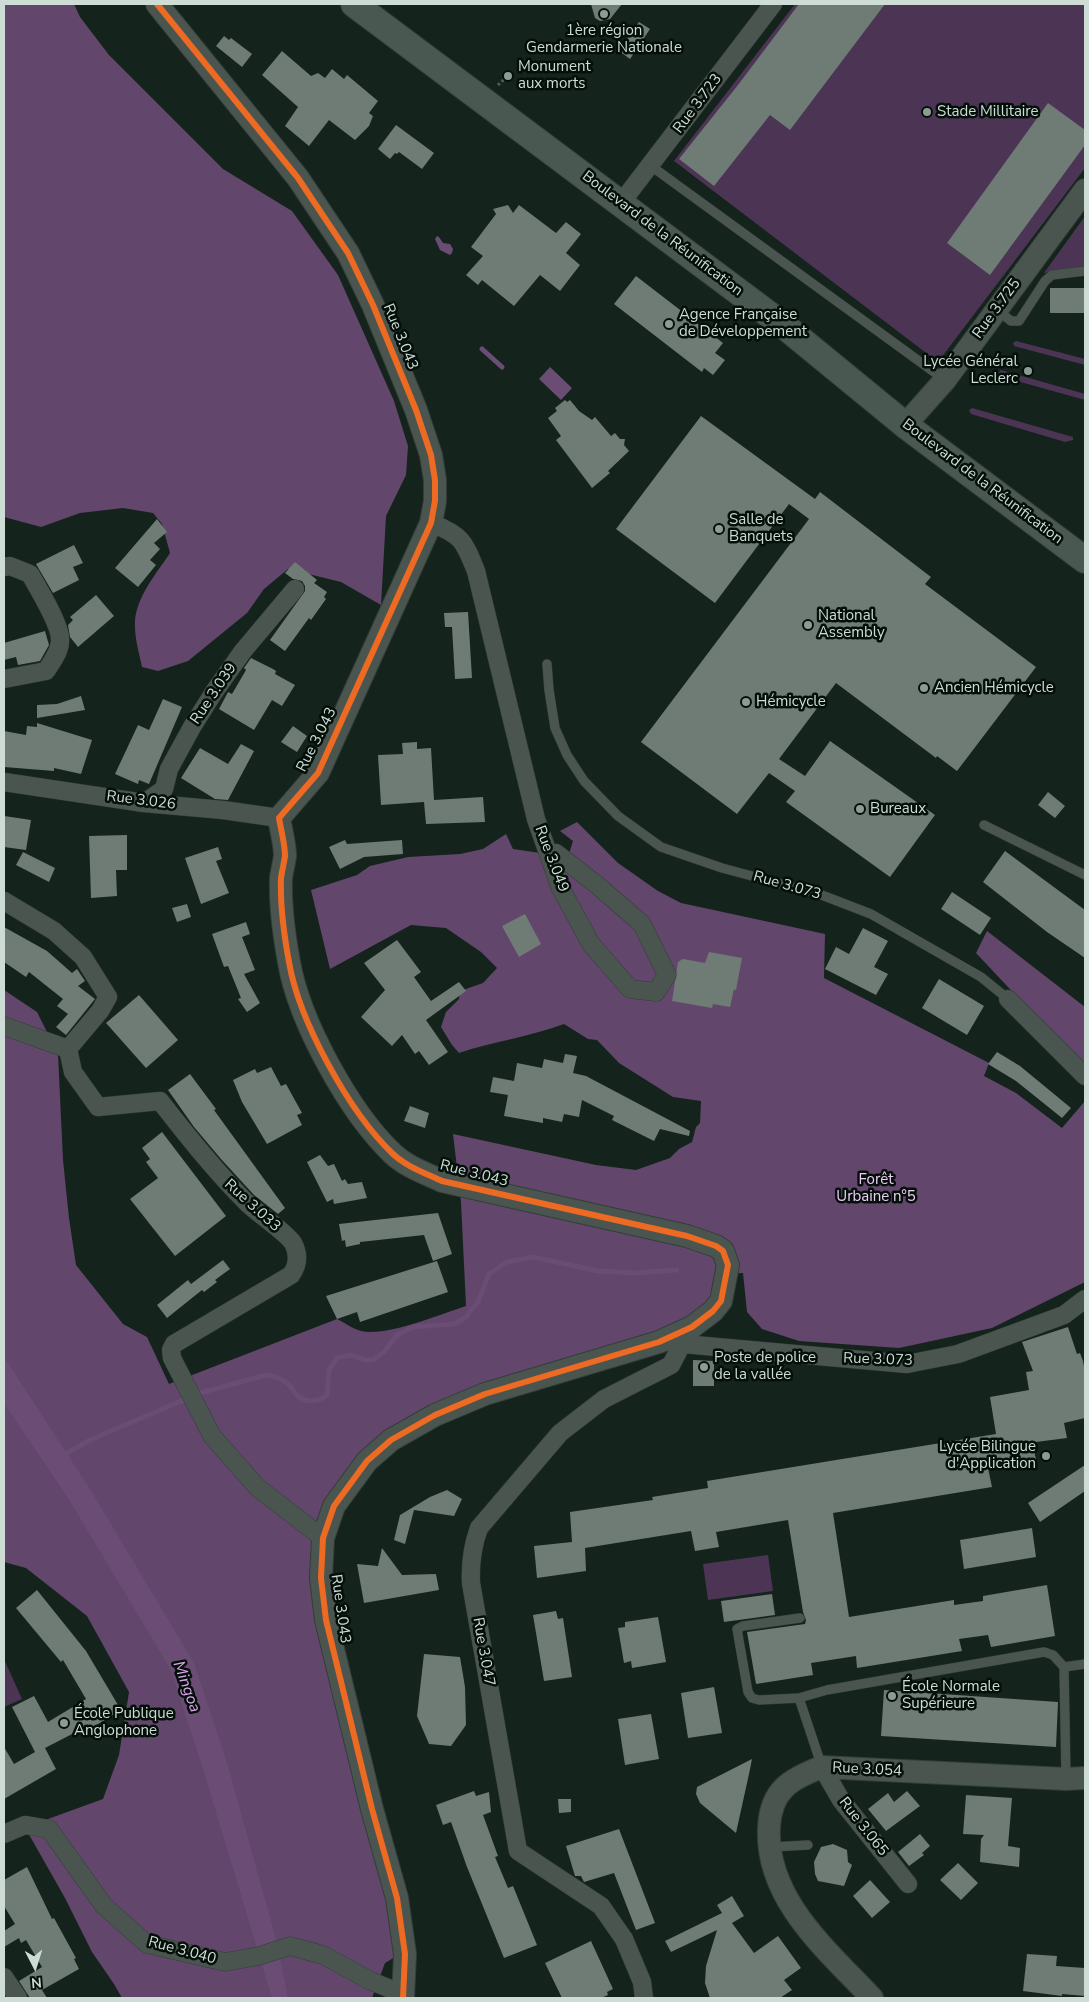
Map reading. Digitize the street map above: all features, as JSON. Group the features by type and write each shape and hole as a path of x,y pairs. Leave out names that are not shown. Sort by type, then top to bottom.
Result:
{"main road":[{"name":"Boulevard de la Réunification","path":"354,4 783,325 905,425 1085,560"}],"street":[{"name":"Rue 3.043","path":"157,4 298,178 348,253 388,340 416,410 431,455 435,480 436,501 432,523 318,773 279,818 285,855 281,879 282,910 289,962 296,996 309,1026 346,1093 371,1129 393,1154 412,1168 442,1181 687,1236 716,1246 723,1251 728,1265 722,1301 713,1311 692,1327 659,1342 485,1394 435,1415 391,1440 367,1461 334,1506 323,1538 321,1578 326,1620 372,1809 397,1898 405,1954 403,1996"},
{"name":"Rue 3.723","path":"621,204 651,166 765,7"},
{"name":"Rue 3.725","path":"905,425 945,380 1085,190"},
{"name":"Rue 3.049","path":"432,523 453,532 466,546 476,571 536,819 560,888 591,944 630,989 656,992 667,974 642,924 556,853"},
{"path":"4,566 10,566 30,574 52,615 60,639 55,659 46,671 4,679"},
{"name":"Rue 3.039","path":"144,803 164,789 169,770 192,727 214,692 243,651 295,589"},
{"name":"Rue 3.026","path":"4,782 144,803 223,810 279,818"},
{"path":"4,901 54,932 82,957 108,996 100,1011 68,1049 4,1026"},
{"name":"Rue 3.073","path":"1008,999 1085,1076"},
{"name":"Rue 3.033","path":"68,1049 73,1072 98,1107 160,1102 218,1174 256,1212 292,1241 298,1260 296,1268 291,1275 174,1344 171,1350 172,1358 212,1436 258,1488 323,1538"},
{"name":"Rue 3.073","path":"659,1342 907,1364 958,1354 1020,1332 1064,1315 1085,1299"},
{"name":"Rue 3.047","path":"644,1998 642,1982 624,1939 601,1906 518,1851 471,1583 470,1564 472,1548 479,1528 560,1433 604,1399 671,1365 682,1344"},
{"name":"Rue 3.054","path":"872,1998 806,1928 779,1886 768,1847 769,1814 782,1788 798,1776 822,1767 1076,1779"},
{"name":"Rue 3.065","path":"822,1767 841,1800 908,1884"},
{"name":"Rue 3.040","path":"4,1834 25,1825 49,1829 104,1906 147,1944 226,1962 259,1956 290,1946 323,1955 403,1996"},
{"path":"4,1977 18,1998"}],"lane":[{"path":"651,166 945,380"},
{"path":"996,309 1011,321 1019,320 1052,275 1085,271"},
{"name":"Rue 3.073","path":"547,664 548,690 555,728 567,756 584,781 618,816 661,847 722,868 819,894 872,914 981,977 1008,999"},
{"path":"984,825 1085,875"},
{"path":"800,1618 743,1626 737,1629 748,1692 752,1698 759,1700 799,1698 827,1690 1034,1652 1044,1652 1053,1655 1064,1667 1076,1779"},
{"path":"1064,1667 1085,1664"},
{"path":"799,1698 822,1767"},
{"path":"768,1847 808,1844"}],"shaded area":[{"path":"795,4 1085,4 1085,168 938,362 674,161"},
{"path":"1085,216 1085,268 1044,273"},
{"path":"1016,341 1085,359 1085,365 1014,346 1013,343"},
{"path":"1001,370 1085,394 1085,400 999,376 998,373"},
{"path":"972,408 1073,437 1073,440 1065,442 971,414 969,410"},
{"path":"768,1555 773,1591 708,1600 703,1564"},
{"path":"4,1659 22,1699 4,1707"}],"green space":[{"path":"4,4 74,4 80,17 109,55 223,169 292,211 338,275 394,401 408,446 406,475 386,516 381,605 341,582 288,569 264,589 247,613 188,661 158,671 142,667 135,627 139,603 143,594 170,553 162,524 153,513 123,508 80,513 41,527 4,517"},
{"name":"Forêt Urbaine n°5","path":"577,822 618,863 658,891 681,903 825,934 824,978 989,1063 984,1076 1016,1093 1062,1128 1085,1101 1085,1282 992,1328 899,1348 799,1341 762,1329 747,1312 743,1273 726,1274 703,1317 436,1415 346,1489 323,1578 405,1951 385,1963 372,1998 122,1998 92,1952 65,1898 23,1824 48,1819 103,1799 119,1755 129,1692 87,1616 26,1568 4,1562 4,990 37,1012 58,1054 63,1160 76,1265 123,1324 147,1337 169,1384 337,1319 358,1330 372,1332 414,1324 466,1306 461,1202 453,1134 596,1165 636,1170 670,1158 679,1149 692,1142 696,1127 700,1123 701,1101 673,1097 619,1063 597,1040 588,1039 564,1024 459,1053 441,1027 446,1012 459,999 460,991 483,983 497,968 481,952 446,928 411,925 330,969 311,890 357,875 370,866 408,857 460,854 483,849 506,834 513,849 568,857 573,841 560,831"},
{"path":"987,931 1085,1007 1085,1069 976,953"}],"water":[{"path":"437,236 443,243 450,244 453,249 450,255 440,250 435,239"},
{"path":"550,367 572,388 561,400 539,379"},
{"name":"Mingoa","path":"4,1357 90,1489 194,1663 228,1766 277,1943 288,1998 272,1998 204,1772 171,1670 68,1498 4,1403"}],"building":[{"name":"1ère région Gendarmerie Nationale","path":"591,4 622,4 610,19 600,21 595,18"},
{"path":"799,4 885,4 790,130 770,115 714,186 679,159"},
{"path":"639,22 650,29 630,59 619,51"},
{"path":"224,36 229,40 231,38 252,54 242,67 216,46"},
{"path":"282,51 311,76 318,73 325,78 332,69 344,79 347,75 378,101 369,113 373,116 369,126 355,140 329,120 309,146 285,126 298,107 262,75"},
{"path":"1048,103 1085,130 1085,145 990,275 947,243"},
{"path":"396,125 434,153 422,169 399,152 395,153 390,159 378,149"},
{"path":"508,205 513,213 519,205 556,233 566,222 581,234 566,253 580,265 560,291 540,275 514,306 482,280 478,285 466,275 483,256 471,247 496,214 493,209"},
{"name":"Agence Française de Développement","path":"636,276 723,343 715,353 725,360 713,375 704,368 702,372 614,304"},
{"path":"1050,288 1085,288 1085,313 1050,313"},
{"path":"565,400 567,402 570,400 579,411 592,420 595,417 611,436 615,433 620,439 625,439 624,445 629,451 608,471 610,473 592,488 556,440 561,436 548,418 557,411 555,408"},
{"path":"701,416 815,499 820,492 931,577 925,584 1036,667 957,771 937,756 936,758 836,683 779,759 805,776 830,741 935,815 890,877 786,802 795,791 769,773 737,814 641,742 809,519 789,504 715,603 616,529"},
{"path":"157,519 167,532 154,543 160,549 150,560 156,565 138,587 115,568"},
{"path":"74,545 83,563 73,567 79,580 53,593 36,564"},
{"path":"295,562 317,580 314,583 327,592 324,597 326,599 311,620 309,618 285,651 270,640 305,591 302,581 293,579 285,573"},
{"path":"96,595 114,616 78,647 70,637 68,625 73,620 70,617"},
{"path":"468,612 472,678 455,679 452,627 445,627 444,613"},
{"path":"45,631 49,645 40,661 18,665 16,657 4,660 4,643"},
{"path":"251,658 273,669 276,671 275,674 295,685 282,706 272,700 254,730 219,709 228,692 232,694 246,670 244,668"},
{"path":"81,696 85,710 37,718 37,705 57,704"},
{"path":"163,699 182,707 149,784 139,780 138,784 115,774 138,725 149,730"},
{"path":"37,723 92,740 81,774 54,768 54,771 4,767 4,731 26,735 27,726 37,727"},
{"path":"293,726 307,736 297,752 281,742"},
{"path":"417,742 417,749 431,748 434,800 483,797 485,822 426,824 424,802 381,805 378,755 403,754 402,743"},
{"path":"241,744 254,751 228,800 215,799 181,778 200,748 228,764"},
{"path":"1048,792 1065,806 1055,818 1038,805"},
{"path":"4,816 31,820 26,850 4,847"},
{"path":"127,835 127,870 116,870 117,896 91,898 89,836"},
{"path":"345,840 347,844 402,840 403,854 364,857 340,869 329,847"},
{"path":"218,847 222,859 216,861 229,893 201,904 185,858"},
{"path":"1005,851 1085,910 1085,958 1047,932 983,882"},
{"path":"23,852 55,868 49,882 16,865"},
{"path":"952,892 991,918 980,935 941,909"},
{"path":"187,904 191,917 177,922 172,908"},
{"path":"525,914 541,944 519,957 502,926"},
{"path":"246,922 250,934 242,937 255,970 244,974 260,1003 247,1012 238,999 241,998 228,966 224,967 212,934"},
{"path":"4,927 47,951 72,973 77,969 85,981 78,986 95,999 66,1035 56,1027 68,1014 57,1006 63,999 29,972 26,977 4,962"},
{"path":"863,928 888,941 874,967 888,974 876,995 825,969 836,947 849,954"},
{"path":"397,940 421,972 414,977 431,1001 459,982 466,991 426,1020 448,1052 429,1065 419,1051 415,1054 402,1035 392,1046 361,1017 385,990 364,963"},
{"path":"709,952 742,958 736,990 734,989 730,1007 713,1004 712,1008 672,1001 678,962 683,959 705,963"},
{"path":"939,979 984,1006 967,1035 922,1008"},
{"path":"139,995 178,1040 146,1068 106,1023"},
{"path":"997,1052 1020,1066 1071,1108 1062,1118 1016,1081 988,1064"},
{"path":"565,1054 577,1056 573,1073 586,1076 690,1131 689,1136 660,1129 654,1141 612,1120 614,1116 582,1100 579,1117 564,1114 562,1122 543,1118 543,1123 504,1116 508,1095 490,1092 493,1077 514,1081 517,1063 542,1068 544,1059 563,1063"},
{"path":"271,1067 281,1086 286,1084 302,1113 297,1115 302,1125 267,1144 242,1102 233,1080 255,1069 257,1073"},
{"path":"190,1074 285,1208 278,1214 254,1195 221,1159 194,1127 168,1090"},
{"path":"410,1106 429,1113 425,1128 404,1121"},
{"path":"162,1132 226,1216 175,1256 130,1199 158,1178 146,1162 150,1159 142,1148"},
{"path":"320,1155 328,1166 334,1164 342,1181 345,1179 348,1184 362,1182 367,1198 334,1204 333,1199 327,1202 307,1162"},
{"path":"438,1213 452,1254 433,1261 424,1235 360,1242 360,1244 346,1247 345,1240 342,1241 339,1224"},
{"path":"223,1260 230,1269 215,1280 217,1282 204,1292 202,1290 167,1318 157,1305 188,1280 191,1284"},
{"path":"437,1261 448,1292 360,1322 357,1312 337,1319 326,1296"},
{"path":"1068,1327 1077,1354 1080,1353 1083,1361 1085,1372 1085,1418 1064,1423 1067,1438 1036,1442 1037,1446 1033,1447 1036,1459 988,1468 992,1487 833,1513 849,1617 954,1600 954,1605 983,1601 983,1596 1047,1585 1055,1636 991,1647 988,1635 959,1639 962,1651 857,1668 856,1656 811,1663 813,1675 756,1684 747,1632 805,1624 806,1620 803,1612 788,1520 716,1532 719,1547 695,1551 691,1531 585,1548 586,1571 537,1578 534,1546 572,1542 570,1512 653,1500 652,1497 708,1488 707,1481 996,1434 990,1397 1029,1390 1026,1372 1033,1371 1022,1342"},
{"name":"Poste de police de la vallée","path":"693,1360 714,1361 714,1386 693,1386"},
{"path":"1085,1465 1085,1491 1040,1522 1028,1503"},
{"path":"447,1490 462,1499 454,1516 414,1510 405,1544 394,1540 400,1515 430,1497"},
{"path":"1032,1528 1036,1557 964,1569 960,1540"},
{"path":"382,1548 402,1575 436,1574 439,1590 364,1603 357,1564 378,1566"},
{"path":"37,1590 86,1651 121,1710 80,1735 78,1731 45,1748 56,1769 4,1799 4,1747 14,1764 35,1752 12,1707 34,1696 48,1722 86,1699 63,1660 61,1662 16,1608"},
{"path":"772,1594 775,1615 724,1622 721,1601"},
{"path":"556,1611 558,1619 563,1618 572,1677 544,1681 533,1615"},
{"path":"658,1617 666,1662 632,1668 631,1661 624,1663 618,1628 625,1627 625,1622"},
{"path":"424,1654 460,1657 465,1687 466,1725 451,1746 429,1744 417,1716"},
{"path":"714,1687 722,1733 688,1738 681,1693"},
{"path":"884,1690 1058,1702 1056,1747 881,1736"},
{"path":"651,1714 659,1759 625,1765 618,1719"},
{"path":"752,1759 736,1833 700,1803 696,1794 697,1787"},
{"path":"474,1791 476,1796 489,1792 491,1812 483,1815 498,1856 495,1857 508,1888 513,1886 537,1945 504,1958 451,1822 443,1825 436,1805"},
{"path":"907,1791 920,1806 886,1831 868,1809 888,1793 894,1802"},
{"path":"966,1795 1012,1798 1008,1846 1020,1848 1019,1867 980,1862 981,1839 984,1835 963,1834"},
{"path":"558,1799 571,1799 571,1812 559,1813"},
{"path":"619,1829 655,1923 636,1930 614,1873 584,1882 581,1876 575,1876 566,1846"},
{"path":"920,1834 930,1846 922,1853 924,1855 909,1866 898,1852"},
{"path":"833,1844 847,1850 848,1862 852,1865 844,1886 818,1881 815,1874 814,1862 821,1847"},
{"path":"958,1863 978,1883 961,1900 940,1880"},
{"path":"27,1867 52,1919 54,1918 76,1958 74,1959 79,1969 42,1990 47,1998 30,1998 19,1981 42,1967 26,1940 21,1943 19,1938 4,1947 4,1931 15,1924 4,1906 4,1880"},
{"path":"870,1880 890,1902 872,1918 853,1896"},
{"path":"732,1896 744,1916 732,1923 754,1953 778,1936 801,1968 784,1980 792,1990 780,1998 710,1998 705,1983 706,1966 717,1930 671,1952 665,1941 722,1913 717,1905"},
{"path":"591,1941 613,1989 607,1992 608,1995 601,1998 562,1998 545,1963"},
{"path":"1027,1954 1057,1956 1056,1966 1085,1968 1085,1996 1062,1994 1062,1996 1023,1991"}],"waterway":[{"path":"482,349 502,367"},
{"path":"62,1456 90,1440 200,1393 266,1375 283,1380 301,1398 309,1401 320,1399 327,1395 329,1370 337,1358 351,1355 365,1360 373,1360 384,1352 397,1335 413,1327 454,1324 465,1318 478,1302 489,1274 507,1262 533,1257 598,1271 635,1273 677,1270"}],"cycle path":[{"path":"157,4 298,178 348,253 373,305 416,410 431,455 435,480 435,501 431,523 318,773 279,818 285,851 281,889 287,952 303,1011 315,1038 343,1090 360,1115 393,1154 410,1166 442,1181 687,1236 716,1246 723,1251 728,1265 721,1301 713,1311 692,1327 659,1342 485,1394 435,1415 391,1440 367,1461 334,1506 323,1538 321,1578 326,1620 372,1809 397,1898 405,1954 403,1998"}],"place":[{"name":"1ère région Gendarmerie Nationale","path":"604,14"},
{"name":"Monument aux morts","path":"508,76"},
{"name":"Stade Millitaire","path":"927,112"},
{"name":"Agence Française de Développement","path":"669,324"},
{"name":"Lycée Général Leclerc","path":"1028,371"},
{"name":"Salle de Banquets","path":"719,529"},
{"name":"National Assembly","path":"808,625"},
{"name":"Ancien Hémicycle","path":"924,688"},
{"name":"Hémicycle","path":"746,702"},
{"name":"Bureaux","path":"860,809"},
{"name":"Poste de police de la vallée","path":"704,1367"},
{"name":"Lycée Bilingue d'Application","path":"1046,1456"},
{"name":"École Normale Supérieure","path":"892,1696"},
{"name":"École Publique Anglophone","path":"64,1723"}]}
